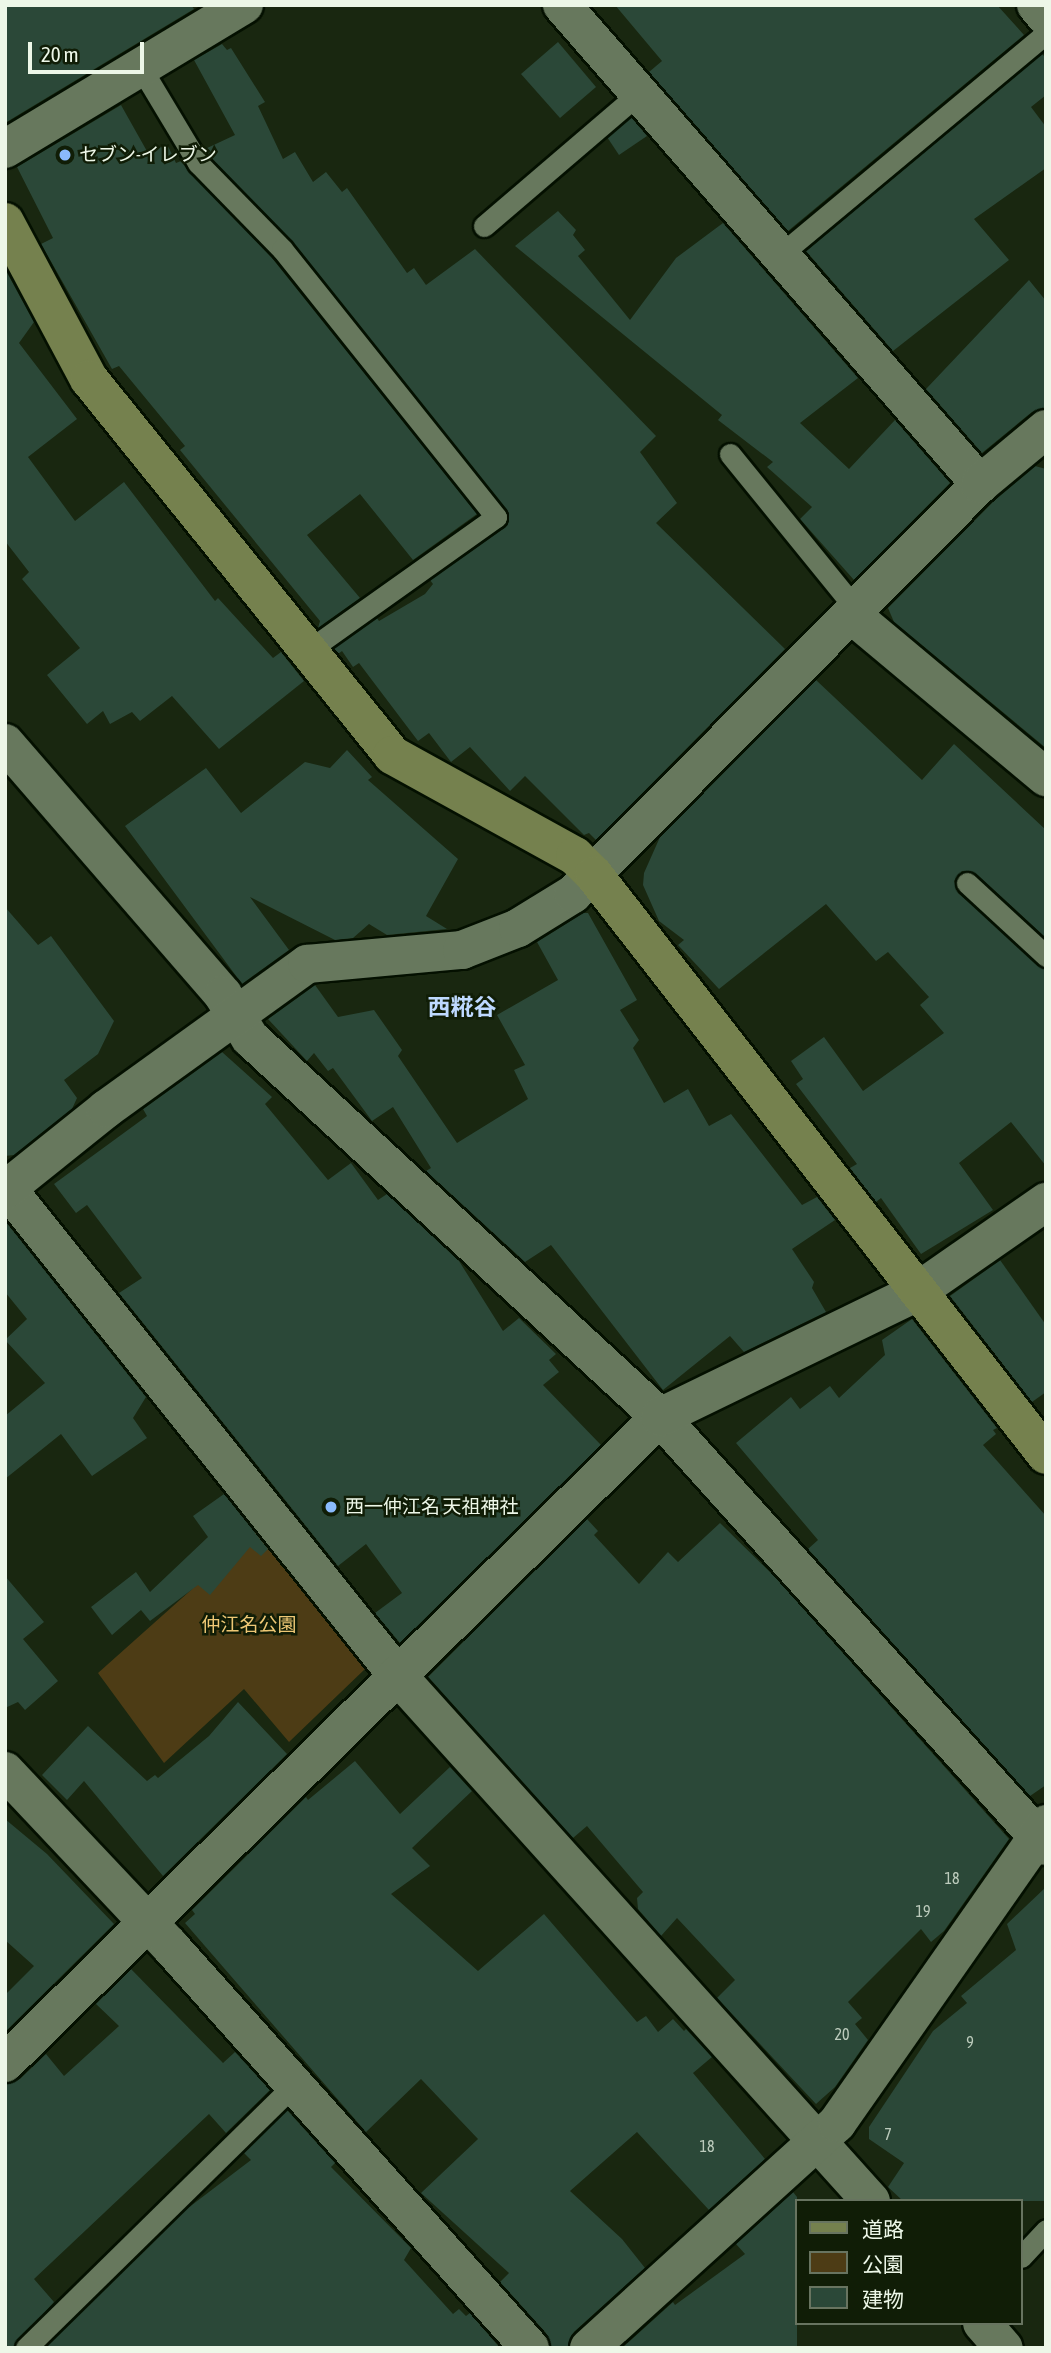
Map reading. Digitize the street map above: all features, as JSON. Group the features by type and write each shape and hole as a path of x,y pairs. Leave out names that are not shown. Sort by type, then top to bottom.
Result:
{"street":[{"path":"562,5 980,484"},
{"path":"1036,5 1046,17"},
{"path":"5,149 141,68 230,9"},
{"path":"5,222 89,379 392,755 575,856 594,875 915,1293 1046,1455"},
{"path":"869,2199 397,1675 6,1188 307,964 462,950 529,921 573,894 980,484 1043,437"},
{"path":"855,612 1046,777"},
{"path":"5,743 223,995 250,1038 660,1417 1043,1836 837,2123 589,2348"},
{"path":"5,2063 660,1417 915,1293 1046,1202"},
{"path":"6,1774 149,1923 530,2348"},
{"path":"984,2325 1004,2348"}],"lane":[{"path":"780,255 1046,33"},
{"path":"141,68 198,163 282,249 496,517 309,650"},
{"path":"484,226 639,93"},
{"path":"730,454 855,612"},
{"path":"967,883 1046,956"},
{"path":"26,2348 295,2084"},
{"path":"1023,2255 1046,2230"}],"green space":[{"name":"仲江名公園","path":"257,1531 365,1669 289,1742 244,1689 164,1763 98,1673"}],"building":[{"path":"5,5 191,5 194,9 5,123"},
{"path":"615,5 997,5 1024,35 788,231 649,72 662,61"},
{"path":"558,42 596,87 560,118 521,74"},
{"path":"222,44 227,50 231,48 265,102 258,106 283,159 295,152 313,182 326,172 342,192 347,188 407,273 414,268 426,285 475,249 656,436 640,452 677,503 656,523 785,649 596,840 589,833 584,835 525,776 510,791 470,747 451,762 429,733 418,741 359,663 353,667 342,651 338,654 334,648 377,618 379,621 425,594 433,584 430,580 504,528 509,515 292,241 208,155 205,149 235,135 194,60"},
{"path":"1042,54 1046,58 1046,95 1031,107 1046,127 1046,168 974,219 1009,260 893,351 806,251"},
{"path":"121,105 148,153 167,144 176,163 181,161 272,258 477,514 413,560 360,494 307,535 360,598 318,628 320,621 180,450 185,446 119,366 112,369 41,244 53,238 17,167"},
{"path":"631,117 647,136 619,155 607,137"},
{"path":"558,211 576,230 573,235 585,250 578,256 630,320 676,258 723,223 858,378 800,423 849,469 895,420 950,483 854,580 800,519 812,507 767,467 773,462 718,420 722,415 515,246"},
{"path":"5,269 34,322 19,343 77,419 28,457 75,521 124,482 215,601 218,598 273,658 281,652 304,681 219,749 172,696 140,721 132,712 110,724 103,711 87,724 47,675 80,648 22,579 29,572 5,541"},
{"path":"1029,280 1046,301 1046,408 1032,412 982,453 926,389"},
{"path":"1035,466 1046,469 1046,748 894,622 888,608 995,500"},
{"path":"816,680 922,780 954,744 1046,830 1046,938 975,873 962,871 954,881 958,893 1046,969 1046,1166 1011,1122 959,1163 993,1210 921,1254 881,1198 876,1202 850,1168 857,1164 796,1084 803,1079 791,1061 824,1037 863,1091 944,1033 920,1005 929,997 888,952 876,961 826,904 719,989 678,945 684,940 659,921 643,885 644,873 660,837"},
{"path":"347,750 372,777 368,780 458,859 426,916 447,929 387,935 369,924 353,938 335,940 250,897 289,950 242,984 125,826 206,768 241,813 305,762 330,768"},
{"path":"5,907 38,945 51,936 114,1021 98,1054 64,1080 77,1098 72,1109 14,1155 5,1156"},
{"path":"583,913 588,913 637,1000 620,1010 639,1040 633,1048 664,1103 688,1089 709,1126 731,1114 802,1205 817,1197 835,1220 792,1249 814,1282 812,1288 826,1312 744,1352 730,1336 663,1390 551,1245 525,1262 426,1171 431,1168 393,1107 372,1121 333,1068 328,1071 314,1053 307,1061 268,1019 315,985 338,1017 374,1010 402,1050 398,1056 457,1143 528,1099 514,1070 525,1065 497,1015 558,980 537,942"},
{"path":"222,1052 272,1097 265,1104 328,1180 351,1163 378,1200 387,1194 459,1261 503,1331 519,1318 556,1354 549,1360 559,1372 543,1385 601,1445 400,1643 375,1613 402,1593 366,1544 338,1566 119,1293 142,1278 87,1205 76,1213 54,1184 147,1116 143,1109"},
{"path":"5,1221 146,1397 133,1418 147,1438 92,1476 61,1434 5,1479 5,1416 45,1383 5,1340 27,1319 5,1292"},
{"path":"1000,1260 1046,1325 1046,1392 1032,1402 950,1296"},
{"path":"912,1319 997,1428 993,1430 996,1434 983,1445 1046,1516 1046,1785 1030,1796 808,1549 818,1540 736,1443 791,1397 800,1409 830,1386 839,1398 885,1355 882,1340"},
{"path":"224,1494 268,1549 261,1556 250,1547 210,1595 198,1585 150,1621 141,1610 112,1635 91,1607 136,1572 150,1592 208,1537 193,1516"},
{"path":"587,1519 598,1531 594,1535 639,1584 668,1552 678,1562 720,1523 775,1577 1009,1839 944,1931 931,1942 921,1929 848,2002 862,2018 855,2024 868,2040 835,2087 816,2104 717,1998 735,1980 677,1918 661,1936 638,1909 637,1898 643,1892 587,1826 573,1838 428,1677"},
{"path":"5,1576 44,1622 23,1639 58,1681 25,1710 18,1702 5,1708"},
{"path":"238,1702 287,1754 163,1876 84,1781 67,1800 42,1775 88,1726 147,1781 155,1775 158,1778 209,1736"},
{"path":"355,1761 400,1814 450,1767 472,1791 412,1848 430,1866 391,1894 478,1971 544,1914 637,2022 646,2016 658,2032 673,2019 712,2057 693,2073 765,2159 709,2210 637,2132 570,2191 622,2239 645,2268 574,2332 568,2348 551,2348 546,2333 500,2282 509,2273 421,2193 478,2139 421,2079 366,2132 185,1923 195,1914 192,1910 306,1797 308,1800"},
{"path":"5,1819 47,1854 114,1924 5,2032 5,1995 34,1966 5,1940"},
{"path":"1046,1887 1046,2201 901,2199 888,2187 904,2163 869,2139 869,2127 933,2031 967,2003 961,1996 1016,1950 1007,1924"},
{"path":"131,1969 223,2063 235,2052 270,2090 226,2133 209,2114 34,2279 54,2302 13,2348 5,2348 5,2084 20,2079 46,2054 64,2076 119,2026 96,2004"},
{"path":"287,2110 335,2163 331,2167 411,2248 404,2260 453,2314 459,2309 466,2316 470,2313 500,2348 45,2348 184,2211 251,2160 244,2153"},
{"path":"793,2192 797,2197 797,2348 622,2348 673,2302 675,2305 745,2254 736,2244"}],"place":[{"name":"セブン-イレブン","path":"65,155"},
{"name":"西一仲江名 天祖神社","path":"331,1507"}],"district":[{"name":"西糀谷","path":"462,1007"}]}
